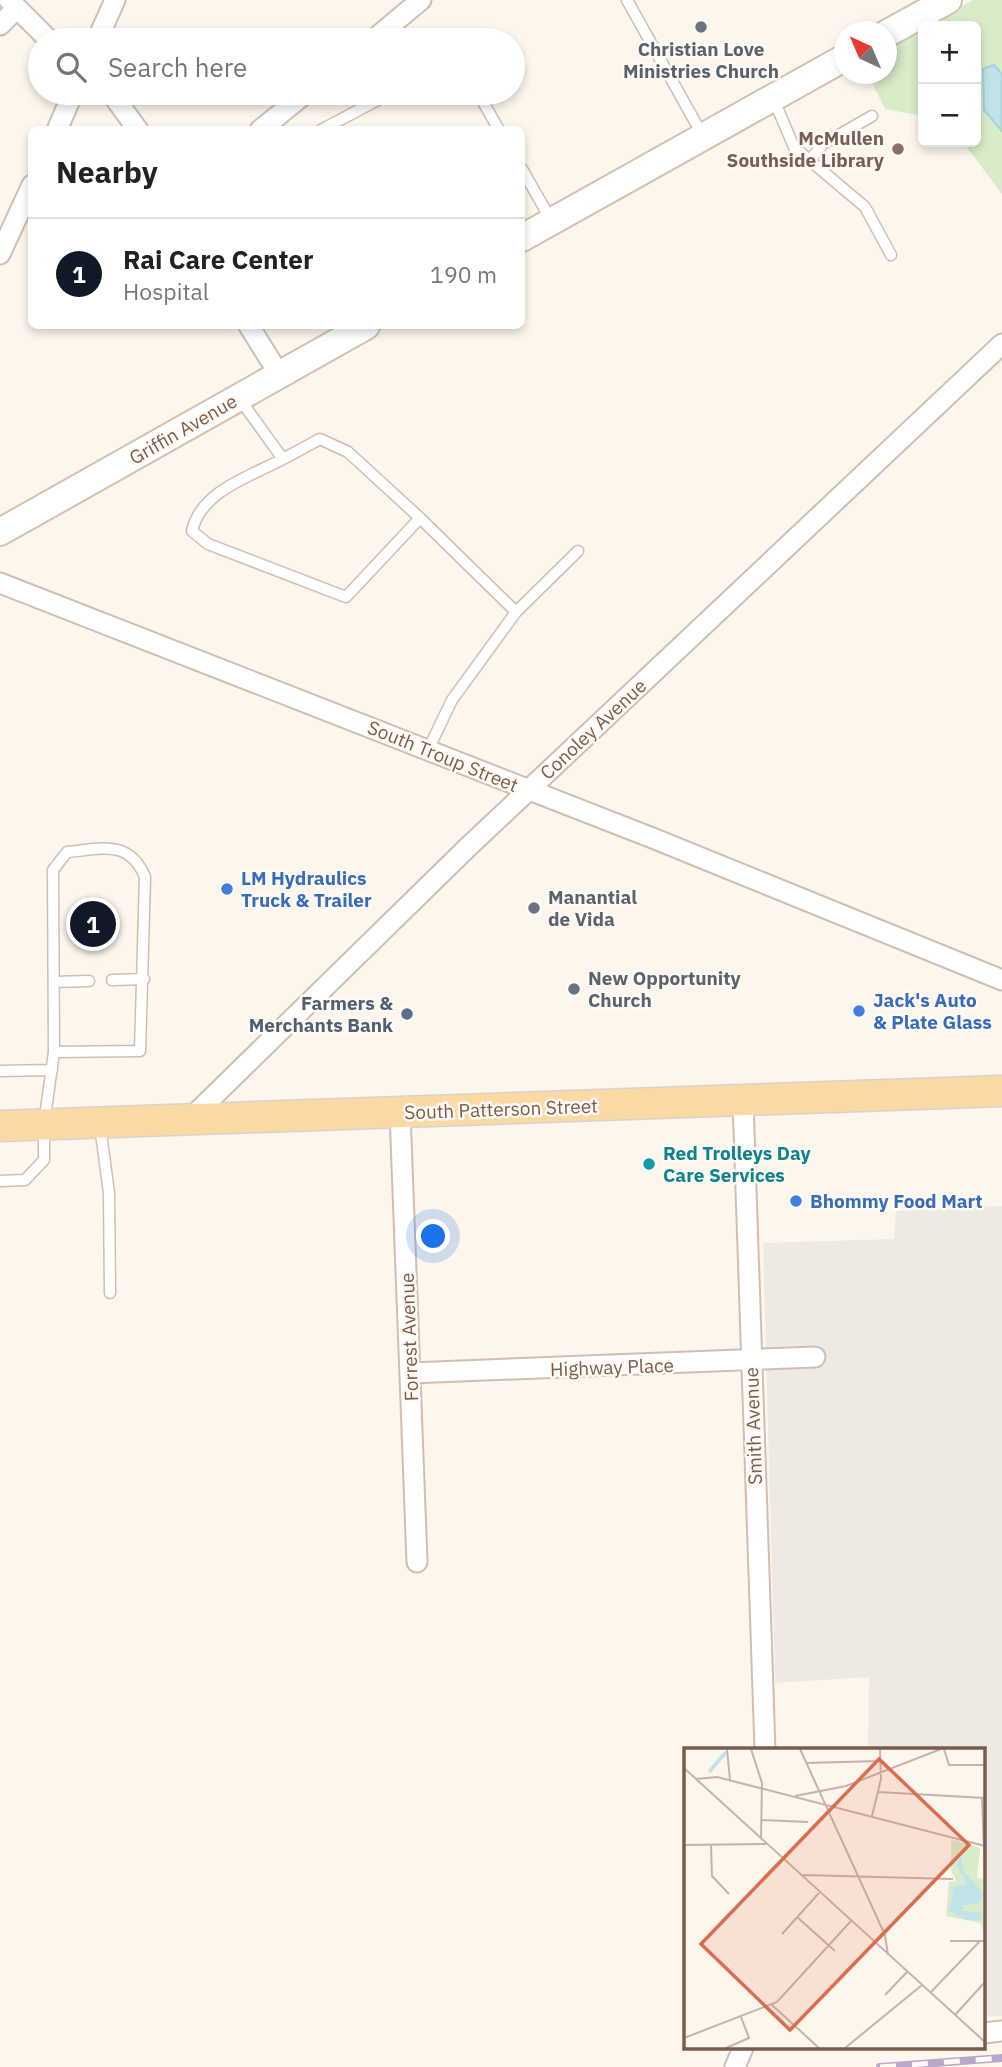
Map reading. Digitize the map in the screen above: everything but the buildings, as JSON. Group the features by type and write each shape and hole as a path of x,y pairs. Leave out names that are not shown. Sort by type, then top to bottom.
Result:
{"main road":[{"path":"897,28 948,0"},
{"path":"525,236 834,64"},
{"name":"Griffin Avenue","path":"0,532 361,329"},
{"name":"South Patterson Street","path":"0,1126 1002,1091"}],"street":[{"path":"102,28 115,0"},
{"path":"387,28 421,0"},
{"path":"0,25 13,4 37,28"},
{"path":"59,126 68,105"},
{"path":"120,105 135,126"},
{"path":"265,126 291,105"},
{"path":"0,254 28,194"},
{"path":"251,329 279,374"},
{"name":"Conoley Avenue","path":"189,1119 529,790 1002,344"},
{"name":"South Troup Street","path":"0,583 529,790 1002,980"},
{"name":"Smith Avenue","path":"743,1101 765,1748"},
{"name":"Forrest Avenue","path":"400,1112 416,1562"},
{"name":"Highway Place","path":"410,1373 751,1362 815,1357"},
{"path":"984,2032 1002,2031"},
{"path":"735,2067 742,2050"}],"lane":[{"path":"626,0 704,136"},
{"path":"773,98 794,147 865,207 891,255"},
{"path":"329,126 368,105"},
{"path":"485,105 497,126"},
{"path":"810,160 823,144 872,117"},
{"path":"525,174 552,221"},
{"path":"239,398 283,459"},
{"path":"420,518 346,597 208,544 192,531 196,514 208,500 320,439 348,452 420,518 516,611"},
{"path":"428,750 452,700 516,611 578,551"},
{"path":"0,1181 25,1180 34,1174 44,1160 44,1125 54,1052 53,870 67,852 119,848 138,862 145,877 140,1051 54,1052"},
{"path":"111,980 144,979"},
{"path":"54,982 89,981"},
{"path":"0,1071 52,1070"},
{"path":"100,1122 109,1193 110,1293"}],"shaded area":[{"path":"1002,1206 1002,2016 984,2017 984,1748 868,1748 869,1677 775,1683 763,1243 894,1239 896,1211"}],"green space":[{"path":"973,0 1002,0 1002,194 967,147 981,147 981,21 933,21"},
{"path":"918,30 918,115 885,109 873,84 897,84 897,41"}],"water":[{"path":"994,65 1002,74 1002,131 984,110 983,69"}],"railway":[{"path":"880,2067 1002,2058"}],"place":[{"name":"Christian Love Ministries Church","path":"701,27"},
{"name":"McMullen Southside Library","path":"898,149"},
{"name":"LM Hydraulics Truck & Trailer","path":"227,889"},
{"name":"Manantial de Vida","path":"534,908"},
{"name":"Rai Care Center","path":"93,924"},
{"name":"New Opportunity Church","path":"574,989"},
{"name":"Jack's Auto & Plate Glass","path":"859,1011"},
{"name":"Farmers & Merchants Bank","path":"407,1014"},
{"name":"Red Trolleys Day Care Services","path":"649,1164"},
{"name":"Bhommy Food Mart","path":"796,1201"}]}
